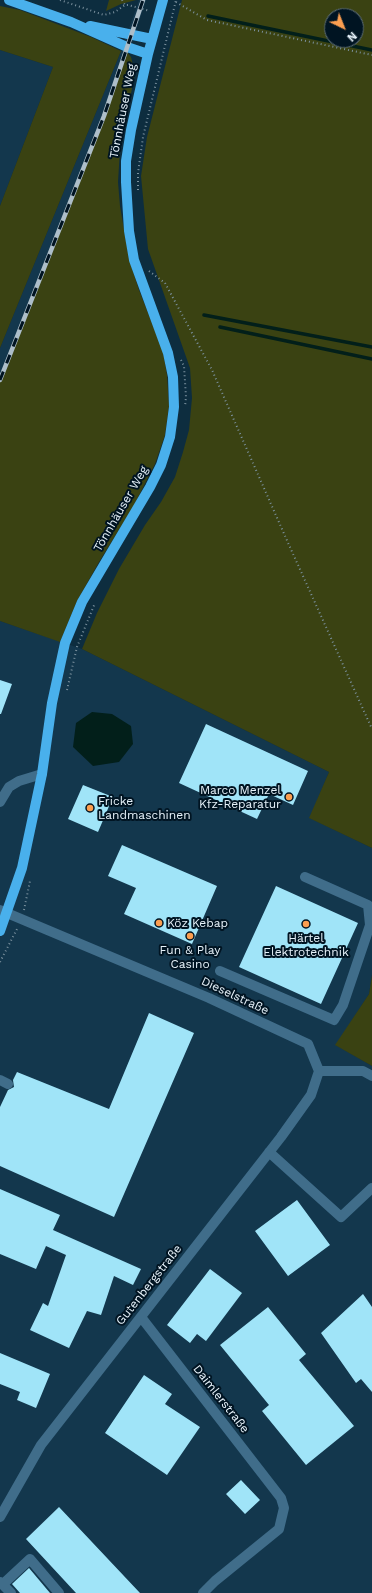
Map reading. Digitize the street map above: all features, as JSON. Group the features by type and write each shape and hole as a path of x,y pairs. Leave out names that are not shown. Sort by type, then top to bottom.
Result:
{"main road":[{"path":"9,0 71,22 127,47 148,54"},
{"name":"Tönnhäuser Weg","path":"0,931 4,911 22,868 42,774 52,703 66,643 82,602 150,487 161,465 170,436 174,407 173,377 168,353 134,260 126,206 126,161 131,130 148,54 163,0"},
{"path":"71,22 152,39"}],"street":[{"path":"0,802 9,786 19,780 42,774"},
{"path":"220,971 334,1020 343,1005 370,925 368,905 305,877"},
{"name":"Dieselstraße","path":"4,911 209,998 308,1044 319,1071"},
{"path":"319,1071 363,1071 372,1076"},
{"name":"Gutenbergstraße","path":"0,1517 41,1445 270,1152 311,1095 319,1071"},
{"path":"270,1152 341,1217 372,1188"},
{"name":"Daimlerstraße","path":"141,1317 280,1498 284,1508 279,1529 215,1581 204,1593"},
{"path":"11,1593 1,1583 30,1559 59,1593"}],"path":[{"path":"60,0 104,15 115,12 125,5 128,5 171,18"},
{"path":"122,0 125,5"},
{"path":"138,193 138,173 143,137 176,0 207,20 372,56"},
{"path":"147,265 152,280"},
{"path":"165,283 212,370 372,729"},
{"path":"181,359 184,366 186,397 185,410"},
{"path":"65,697 77,647 97,598"},
{"path":"0,962 22,918 30,876"}],"shaded area":[{"path":"139,0 146,0 128,55 0,395 0,348 121,51"},
{"path":"0,50 53,67 0,206"},
{"path":"0,621 82,649 329,772 310,818 372,848 372,975 369,994 336,1045 372,1066 372,1593 0,1593"},
{"path":"92,712 112,714 131,726 133,744 119,762 93,766 73,747 76,723"}],"green space":[{"path":"109,0 136,0 121,4 106,11"},
{"path":"182,0 372,0 372,848 309,818 329,772 82,649 97,613 119,569 175,477 189,430 192,398 190,368 148,249 141,176 147,137"},
{"path":"0,6 20,10 91,37 121,51 0,348 0,206 53,67 0,50"},
{"path":"127,52 131,57 135,73 120,150 118,182 120,206 129,259 139,290 163,351 167,375 169,406 165,435 155,464 133,507 77,601 60,642 0,621 0,381"},
{"path":"372,975 372,1066 335,1045 369,994"}],"building":[{"path":"0,680 12,684 1,714 0,714"},
{"path":"206,724 308,771 293,805 269,794 257,819 179,783"},
{"name":"Fricke Landmaschinen","path":"83,785 113,797 98,832 68,819"},
{"path":"122,845 217,886 192,944 124,914 136,888 108,876"},
{"path":"276,886 358,923 321,1004 239,967"},
{"path":"149,1013 194,1033 114,1217 0,1166 0,1107 8,1090 14,1087 13,1080 17,1072 109,1109"},
{"path":"0,1189 60,1215 53,1230 141,1269 133,1285 114,1276 101,1315 87,1311 69,1348 30,1330 43,1303 48,1306 66,1255 46,1246 36,1269 0,1254"},
{"path":"297,1200 330,1245 288,1276 255,1231"},
{"path":"210,1269 242,1293 206,1341 197,1334 190,1343 167,1325"},
{"path":"363,1294 372,1307 372,1392 361,1379 356,1383 321,1333"},
{"path":"268,1307 306,1354 299,1360 354,1426 306,1465 262,1411 269,1405 220,1345"},
{"path":"0,1353 50,1374 36,1408 17,1400 20,1392 0,1384"},
{"path":"144,1375 172,1394 165,1404 200,1427 167,1475 105,1433"},
{"path":"241,1480 260,1500 245,1514 226,1494"},
{"path":"59,1507 140,1593 76,1593 26,1539"},
{"path":"29,1568 50,1593 20,1593 12,1584"}],"waterway":[{"path":"208,16 372,50"},
{"path":"204,315 372,347"},
{"path":"220,327 372,359"}],"railway":[{"path":"0,380 104,116 143,0"}],"place":[{"name":"Marco Menzel Kfz-Reparatur","path":"289,797"},
{"name":"Fricke Landmaschinen","path":"90,808"},
{"name":"Köz Kebap","path":"159,923"},
{"name":"Härtel Elektrotechnik","path":"306,924"},
{"name":"Fun & Play Casino","path":"190,936"}]}
